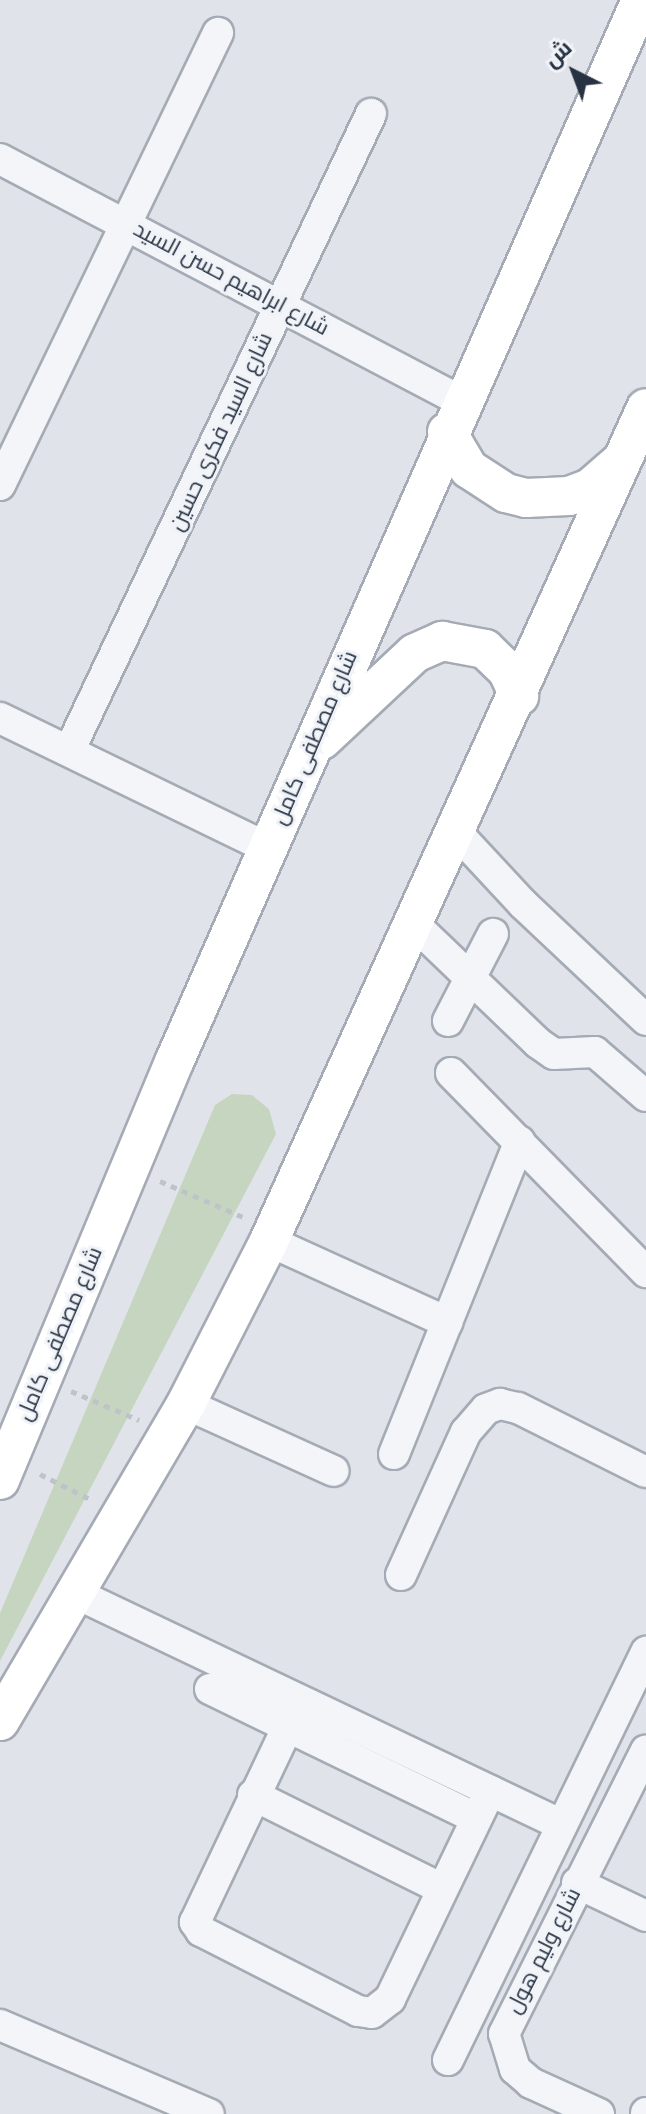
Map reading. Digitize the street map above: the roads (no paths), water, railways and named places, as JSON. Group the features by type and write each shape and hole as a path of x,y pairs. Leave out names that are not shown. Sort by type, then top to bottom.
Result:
{"main road":[{"name":"شارع مصطفى كامل","path":"3,1467 454,416 641,0"},
{"path":"0,1721 178,1418 272,1236 519,696 646,408"},
{"path":"454,416 469,469 486,483 526,498 569,496 590,488 622,460"},
{"path":"308,753 415,653 442,641 485,649 507,670 519,696"},
{"path":"0,1740 20,1686"}],"street":[{"path":"0,485 218,33"},
{"name":"شارع السيد فكرى حسين","path":"70,749 371,114"},
{"name":"شارع ابراهيم حسن السيد","path":"0,159 281,305 454,416"},
{"path":"0,718 70,749 268,848"},
{"path":"457,833 523,904 646,1020"},
{"path":"414,924 554,1054 595,1052 646,1096"},
{"path":"448,1021 493,934"},
{"path":"451,1073 646,1272"},
{"path":"394,1454 520,1141"},
{"path":"272,1236 447,1322"},
{"path":"401,1575 466,1432 486,1409 500,1404 518,1408 646,1472"},
{"path":"178,1418 334,1471"},
{"path":"77,1594 476,1818"},
{"path":"448,2060 646,1652"},
{"path":"210,1689 294,1714 490,1791 562,1825"},
{"path":"294,1714 195,1922 201,1931 358,2011 372,2013 390,1999 490,1791"},
{"name":"شارع وليم هول","path":"599,2114 531,2083 515,2069 504,2034 577,1883 645,1753"},
{"path":"253,1795 442,1889"},
{"path":"577,1883 646,1916"},
{"path":"0,2025 209,2114"}]}
